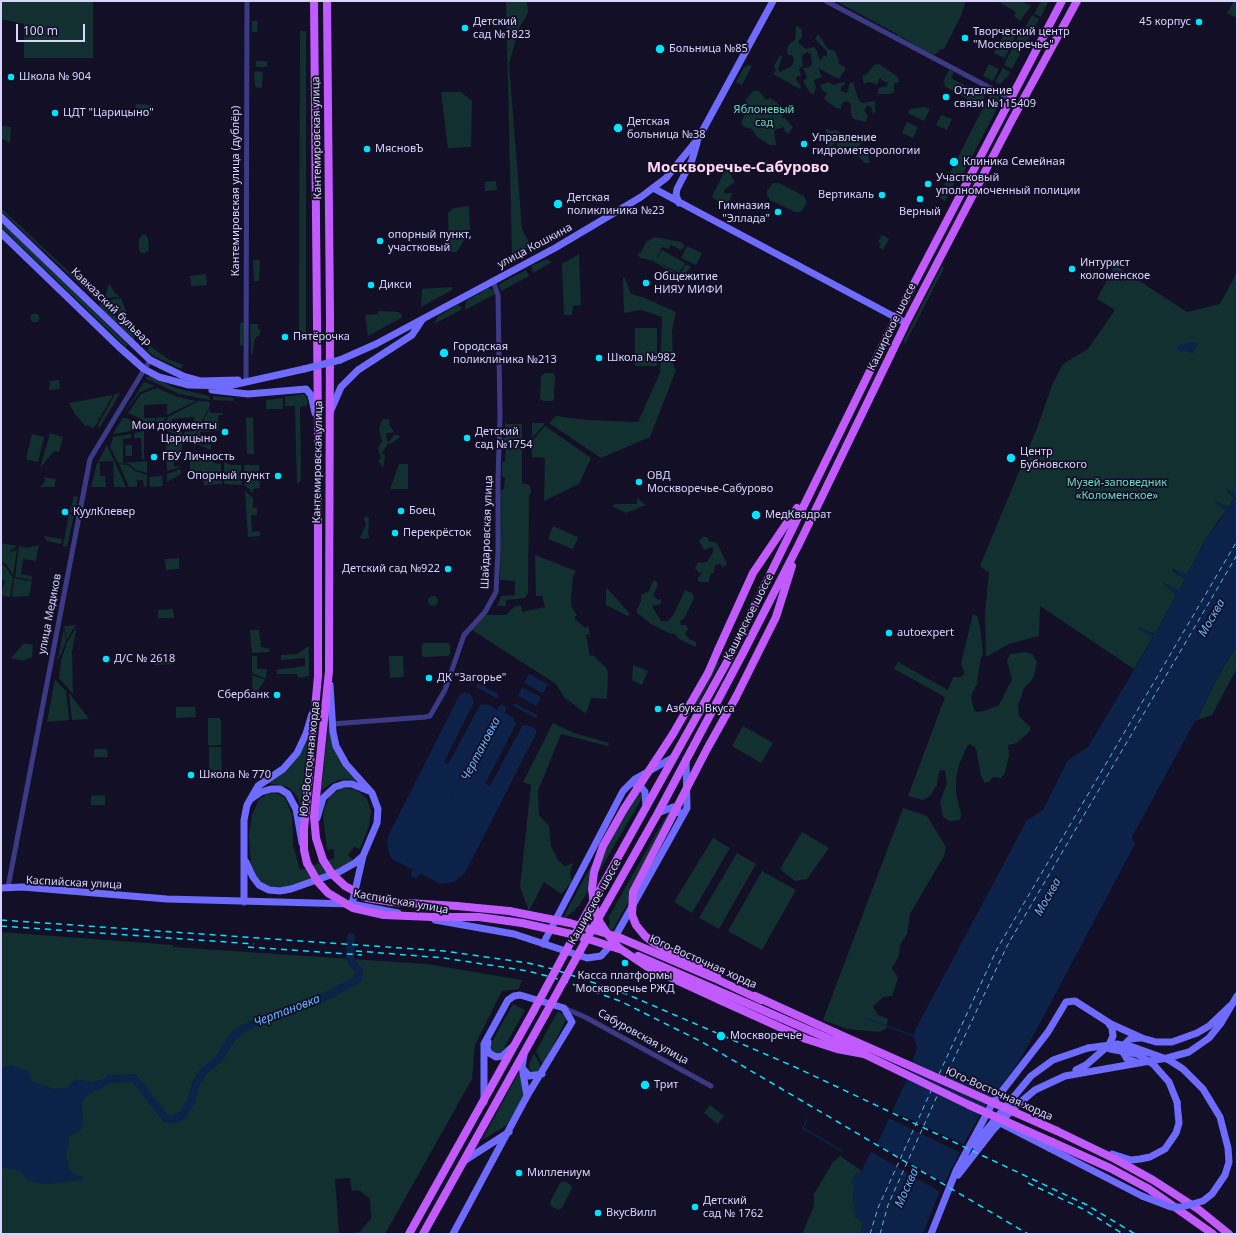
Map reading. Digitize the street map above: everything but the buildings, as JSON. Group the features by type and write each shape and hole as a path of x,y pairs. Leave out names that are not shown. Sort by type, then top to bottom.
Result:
{"main road":[{"name":"Кантемировская улица","path":"314,1 318,432 318,676"},
{"name":"Кантемировская улица","path":"327,1 330,317 328,671 334,739 343,760 372,793 378,806 378,819 363,856 352,904"},
{"path":"679,203 676,195 676,189 692,160 698,140 772,1"},
{"name":"Каширское шоссе","path":"409,1234 484,1102 727,662 896,318 1062,1"},
{"name":"Каширское шоссе","path":"422,1234 658,812 798,546 906,323 1012,120 1077,1"},
{"name":"улица Кошкина","path":"304,369 340,360 376,344 582,233 653,188 666,178 698,140"},
{"path":"665,195 666,178"},
{"path":"653,188 906,323"},
{"name":"Кавказский бульвар","path":"1,217 150,360 183,376 201,381 246,382"},
{"name":"Кавказский бульвар","path":"1,233 144,369 178,383 200,386 228,386 304,369"},
{"path":"330,416 334,400 341,387 358,370 412,335 424,318"},
{"path":"200,386 211,390 242,394 306,389 311,395 318,432"},
{"path":"812,488 763,557 748,582 708,673 673,734 624,809 603,846 594,876 592,889 594,905 600,921 614,942 627,954 646,966 806,1039 837,1049 864,1054"},
{"path":"761,1000 654,943 636,925 632,915 632,892 736,697 776,617 798,546"},
{"name":"Юго-Восточная хорда","path":"328,671 314,830 317,846 323,860 341,884 353,892 367,898 392,902 495,909 526,914 577,925 645,948 1088,1146 1153,1180 1198,1209 1230,1234"},
{"name":"Юго-Восточная хорда","path":"318,676 306,798 304,850 307,863 318,882 328,893 353,908 396,916 479,918 535,925 583,937 648,960 864,1054 1050,1145 1110,1168 1149,1189 1213,1234"},
{"path":"244,902 244,820 248,802 258,786 283,769 300,748 306,734 317,696"},
{"path":"543,944 626,787 635,779 674,757"},
{"name":"Каспийская улица","path":"4,888 22,887 164,898 244,902 352,904 514,934 558,950 592,959 603,954 610,946 687,808 686,759"},
{"path":"314,830 319,807 323,798 330,790 340,785 348,784 361,787 372,793"},
{"path":"620,797 628,788 638,785 643,789 647,796 646,808"},
{"path":"248,802 256,794 271,789 280,789 288,794 296,809 304,850"},
{"path":"658,812 669,807 677,808 680,816 677,824"},
{"path":"245,859 253,877 260,885 268,890 280,892 339,872 355,863 363,856"},
{"path":"453,1234 527,1096 542,1074 572,1022 564,1008 532,997 514,996 508,1000 484,1044 484,1102"},
{"path":"1065,1076 1180,1055 1199,1047 1213,1033 1237,996"},
{"path":"930,1234 956,1170 992,1104 1048,1032 1066,1002 1075,1001 1108,1022 1142,1038 1156,1042 1172,1042 1187,1038 1209,1026 1230,1006"},
{"path":"950,1186 973,1153 1016,1106 1035,1090 1086,1066 1109,1045 1113,1032 1108,1022"},
{"path":"489,1036 487,1048 489,1053 496,1057 502,1056 516,1044"},
{"path":"1142,1038 1133,1038 1124,1045 1124,1051 1130,1061 1142,1062"},
{"path":"950,1186 968,1153 1016,1092 1042,1067 1064,1055 1088,1048 1117,1044 1133,1046 1169,1060 1183,1069 1203,1089 1220,1117 1228,1148 1229,1162 1225,1175 1212,1194 1203,1201 1182,1207 1171,1207 1142,1196 1050,1145"},
{"path":"1088,1048 1118,1049 1137,1054 1153,1064 1169,1082 1180,1113 1176,1133 1168,1145 1158,1154 1131,1160 1088,1146"},
{"path":"524,1052 522,1066 527,1096"},
{"path":"522,1066 526,1073 530,1076 542,1074"},
{"path":"464,1161 509,1132"},
{"path":"481,1149 490,1151 494,1160"}],"street":[{"name":"Кантемировская улица (дублёр)","path":"246,382 247,1"},
{"path":"826,1 1011,99"},
{"name":"Шайдаровская улица","path":"332,724 430,716 445,690 464,635 485,612 496,592 500,410 498,295 493,281"},
{"name":"улица Медиков","path":"4,888 90,459 150,360"},
{"name":"Сабуровская улица","path":"564,1008 585,1017 711,1086"}],"green space":[{"path":"1,1 93,1 93,58 24,58 24,24 1,19"},
{"path":"506,1 527,1 528,13 519,28 509,64 522,229 531,246 512,255"},
{"path":"836,1 966,1 961,16 944,49 938,50 940,54 937,52 935,55 921,49 902,37 899,37 897,34"},
{"path":"997,1 1022,1 1031,6 1020,21 1014,16 1016,12"},
{"path":"1041,1 1048,2 1041,17 1034,14"},
{"path":"1234,1 1237,1 1237,18 1227,13"},
{"path":"1032,15 1039,19 1033,31 1025,27"},
{"path":"252,21 258,21 257,32 252,32"},
{"path":"796,26 802,29 802,38 799,40 799,43 806,49 814,47 820,61 824,55 827,57 827,51 815,39 818,34 828,49 835,51 839,61 838,63 846,68 839,79 818,68 822,77 814,80 816,88 813,95 803,81 807,78 803,68 810,67 812,64 811,54 807,52 802,56 803,66 799,69 801,76 798,76 796,79 801,86 800,89 773,74 776,70 774,66 780,55 782,57 778,69 780,72 792,66 794,59 792,55 788,55 787,50 789,44 795,40"},
{"path":"1023,28 1031,33 1025,46 1016,41"},
{"path":"1006,30 1016,35 1005,58 994,53"},
{"path":"300,31 306,31 306,334 299,334"},
{"path":"1015,43 1023,48 1012,69 1004,65"},
{"path":"256,61 267,61 267,67 256,67"},
{"path":"879,64 898,77 899,82 894,84 894,92 890,94 877,94 879,88 887,86 888,83 880,78 877,84 869,82 864,84 862,76 867,74 874,65"},
{"path":"989,64 999,69 993,81 983,76"},
{"path":"749,65 752,66 742,85 736,82 744,67"},
{"path":"1003,68 1010,72 1000,84 995,82"},
{"path":"949,70 954,72 951,78 977,92 982,85 988,89 980,106 944,86 945,84 943,82"},
{"path":"254,72 263,72 262,88 255,87"},
{"path":"829,82 833,85 844,82 846,84 841,87 841,91 846,93 848,92 849,84 853,82 859,101 863,103 875,101 875,112 873,114 872,108 868,105 864,110 868,116 866,122 854,119 851,115 851,104 847,101 842,103 841,109 836,108 824,99 827,93 822,90 820,85"},
{"name":"Яблоневый сад","path":"754,90 760,92 766,100 770,98 787,110 781,117 785,118 793,127 789,134 785,132 784,127 774,130 776,145 770,145 757,137 752,129 744,127 741,123 748,107 745,104 746,100"},
{"path":"441,92 461,92 472,101 471,147 448,148"},
{"path":"991,92 999,97 1000,103 958,183 955,182 951,189 944,185"},
{"path":"136,104 152,105 151,116 136,115"},
{"path":"925,107 930,109 924,121 908,113 910,109"},
{"path":"941,115 952,119 947,130 936,125"},
{"path":"907,122 918,127 913,138 902,133"},
{"path":"1,126 11,127 10,143 1,138"},
{"path":"825,128 840,132 839,136 841,139 860,137 863,142 859,145 859,151 868,153 870,163 865,163 850,148 847,153 837,150 837,142 829,148 826,146 824,142 829,141 832,137 827,134"},
{"path":"728,164 729,172 735,182 724,190 724,193 731,193 732,195 729,202 722,204 712,197"},
{"path":"496,181 497,190 485,191 485,182"},
{"path":"773,183 779,183 804,196 807,202 801,212 795,212 770,200 767,195 767,191"},
{"path":"944,187 950,191 945,201 938,197"},
{"path":"469,206 470,230 457,252 451,252 449,250 448,213 454,208"},
{"path":"1,208 98,299 96,300 1,211"},
{"path":"1,221 128,345 126,347 1,227"},
{"path":"142,235 146,235 148,239 149,250 145,253 141,253 139,250 139,239"},
{"path":"882,235 889,239 883,250 879,247 881,244 878,242"},
{"path":"655,237 681,242 685,246 681,250 671,245 668,249 662,247 656,260 662,250 685,263 679,273 656,261 678,274 682,271 685,265 688,265 691,267 686,273 687,279 684,280 653,261 641,258 637,254 641,252 646,242"},
{"path":"687,246 702,253 696,265 681,258"},
{"path":"579,254 581,305 573,306 572,315 564,315 562,264"},
{"path":"547,259 552,262 533,273 531,266"},
{"path":"253,260 260,260 259,281 254,281"},
{"name":"Музей-заповедник «Коломенское»","path":"1115,265 1187,312 1220,304 1237,272 1237,494 1226,490 1234,498 1229,507 1214,501 1225,510 1224,513 1209,534 1187,574 1173,569 1172,571 1185,579 1179,590 1163,583 1176,595 1155,634 1137,627 1153,637 1134,669 1040,606 1039,636 1009,644 986,657 985,613 989,573 980,566 1037,428 1053,383 1063,364 1088,349 1115,310 1097,299"},
{"path":"942,266 944,268 905,344 904,340"},
{"path":"526,270 529,276 501,291 499,285 501,283"},
{"path":"206,274 207,285 191,286 190,276"},
{"path":"623,278 625,278 631,294 645,298 676,312 672,330 673,364 676,370 650,437 601,458 549,423 556,416 586,420 638,422 660,373 662,317 641,310 624,313"},
{"path":"109,283 115,293 120,297 105,298"},
{"path":"452,287 452,290 421,307 422,289"},
{"path":"489,288 493,290 495,294 465,310 466,301"},
{"path":"121,298 126,311 127,324 103,301"},
{"path":"101,303 134,333 134,340 99,306"},
{"path":"458,305 462,307 461,310 434,324 438,316"},
{"path":"378,311 399,312 403,317 368,336 365,315 378,314"},
{"path":"35,313 40,318 35,323 30,318"},
{"path":"240,323 244,323 243,346 240,345"},
{"path":"250,324 258,324 258,330 261,330 259,336 256,337 254,342 253,353 251,355"},
{"path":"635,328 657,328 657,366 635,366"},
{"path":"150,346 168,359 183,365 181,369 147,351"},
{"path":"545,373 553,373 555,376 554,399 552,401 543,401 540,398 541,376"},
{"path":"149,376 176,388 209,396 210,400 179,394 145,378"},
{"path":"59,380 60,389 49,390 50,381"},
{"path":"144,382 155,386 140,392 125,412"},
{"path":"157,388 178,397 196,401 167,415 167,404 144,405 144,418 155,418 155,426 128,413 141,394"},
{"path":"120,393 100,427 97,427 115,394"},
{"path":"304,394 307,398 307,405 300,407 301,480 297,484 295,406 285,406 285,397"},
{"path":"113,395 100,418 97,417 99,420 94,428 87,425 86,427 75,414 69,403"},
{"path":"213,396 234,398 234,401 213,400"},
{"path":"283,398 283,409 266,409 266,400"},
{"path":"199,401 210,402 210,406 191,442 184,439 184,432 195,431 194,417 172,419 173,432 182,432 182,437 162,429 168,417"},
{"path":"210,408 210,413 223,413 223,415 218,415 219,431 200,432 201,445 211,444 211,450 192,442"},
{"path":"123,417 143,425 143,429 113,434"},
{"path":"166,417 161,429 157,427 159,424 157,424 156,418"},
{"path":"253,417 254,454 247,454 246,418"},
{"path":"382,420 390,420 389,425 394,432 386,434 387,441 389,442 394,435 398,435 400,437 388,444 382,453 385,456 383,468 378,460 381,459 378,448 382,441 379,430"},
{"path":"505,420 506,424 522,424 522,483 530,485 531,494 529,494 528,593 525,598 506,600 506,606 497,606 501,596 515,595 515,581 500,580 501,490 504,489 505,477 502,476 502,462 505,462 506,444 499,444 499,438 505,438 505,434 500,434 500,429 505,429"},
{"path":"532,423 544,423 544,425 532,438"},
{"path":"545,426 591,458 579,484 544,501 545,458 532,457 532,441"},
{"path":"144,431 144,459 142,459 141,438 134,438 134,433"},
{"path":"50,433 63,437 59,452 54,451 40,468"},
{"path":"32,434 44,437 38,462 26,459"},
{"path":"131,434 131,438 123,439 123,463 147,461 147,473 136,470 129,464 118,463 110,447 113,437"},
{"path":"166,436 182,443 182,455 174,455 174,466 181,467 167,471"},
{"path":"107,445 126,487 114,487 113,461 98,462"},
{"path":"125,445 132,445 132,456 126,456"},
{"path":"190,456 205,456 213,459 213,463 221,464 222,484 204,485 203,474 200,470 199,473 190,473"},
{"path":"224,462 231,465 241,465 242,485 224,484"},
{"path":"97,463 100,463 100,476 105,476 106,487 91,487"},
{"path":"119,464 128,465 135,471 147,475 147,486 144,487 143,480 137,480 137,487 129,487"},
{"path":"399,464 408,464 408,489 390,489"},
{"path":"244,465 259,465 260,488 253,489 253,493 245,485"},
{"path":"181,469 181,474 167,482 167,474"},
{"path":"162,476 163,486 150,487 149,477"},
{"path":"44,477 56,479 54,487 40,487 45,482"},
{"path":"245,491 253,498 253,508 257,508 257,515 251,515 252,532 260,531 260,536 248,537"},
{"path":"74,496 78,497 75,513 70,512"},
{"path":"637,498 646,505 626,513 612,506 615,504 637,504"},
{"path":"69,514 74,515 67,547 63,546"},
{"path":"366,515 369,519 369,538 363,539 360,538 366,525 364,519"},
{"path":"553,526 578,537 573,549 548,539"},
{"path":"44,536 62,539 61,544 47,541"},
{"path":"703,537 707,537 709,541 717,543 727,564 722,568 721,564 715,565 714,572 710,575 709,582 700,582 697,579 703,572 699,573 695,568 698,562 704,563 708,561 714,550 712,547 704,550 699,541"},
{"path":"1,543 17,546 8,553 17,550 13,575 6,564 1,561"},
{"path":"39,545 36,561 23,559 21,574 32,576 32,580 15,577 19,546 27,548"},
{"path":"535,555 576,571 573,576 571,600 572,608 577,615 574,618 585,628 588,626 590,634 586,635 590,656 593,655 607,669 608,674 607,699 591,698 586,714 564,697 556,684 472,630 482,619 482,615 506,615 514,607 521,605 522,612 545,607 542,596 536,596"},
{"path":"179,558 179,569 166,570 165,559"},
{"path":"1,564 5,566 13,578 10,597 1,595 5,581 1,580"},
{"path":"14,578 25,580 25,584 26,580 32,581 29,596 12,597"},
{"path":"653,581 656,581 658,585 653,595 658,600 661,599 661,604 652,606 661,621 668,621 674,614 685,590 693,594 694,598 684,619 680,621 681,625 686,625 688,629 685,634 689,639 696,642 696,647 679,639 675,634 669,633 651,624 636,612 641,601 641,595 649,591"},
{"path":"606,587 630,614 628,616 606,605"},
{"path":"431,596 435,596 437,597 437,605 431,606 428,603 428,599"},
{"path":"173,609 174,618 158,618 158,610"},
{"path":"973,614 977,616 980,627 983,653 980,662 977,684 971,696 974,710 977,712 984,711 999,705 1012,679 1007,661 1010,654 1025,652 1032,654 1037,662 1034,676 1024,688 1018,705 1019,716 1030,727 1030,731 1017,743 1008,745 1009,755 1005,773 1001,778 993,777 989,782 985,783 981,776 976,748 970,744 967,746 959,765 956,779 956,794 961,814 960,820 950,821 943,817 940,802 947,783 945,771 942,770 939,772 937,785 930,796 923,800 908,796 945,697 894,669 898,662 948,690 953,677 961,677 965,673 961,664"},
{"path":"76,625 72,631 67,640 64,626"},
{"path":"77,627 72,651 73,694 59,678 61,661 67,642"},
{"path":"64,628 66,642 57,662"},
{"path":"250,630 259,630 261,647 270,649 269,652 252,653"},
{"path":"24,643 33,645 32,657 23,661 11,658"},
{"path":"424,643 448,643 450,645 450,654 448,656 424,657 422,655 422,645"},
{"path":"309,646 309,676 298,678 297,674 277,674 276,670 305,666 305,658 281,660 281,655 297,654"},
{"path":"1237,646 1237,668 1212,715 1197,720 1218,676"},
{"path":"252,656 257,656 257,669 267,669 266,679 252,673"},
{"path":"389,656 403,656 404,677 390,678"},
{"path":"174,658 174,664 154,665 154,659"},
{"path":"717,662 720,662 695,709 692,711 688,708"},
{"path":"633,665 648,671 642,685 632,680"},
{"path":"252,675 265,680 253,698"},
{"path":"55,679 66,691 69,720 47,722"},
{"path":"69,693 87,716 89,719 72,720"},
{"path":"176,707 195,707 196,717 176,718"},
{"path":"208,718 219,718 221,720 221,745 209,746 208,744"},
{"path":"329,720 330,732 358,781 347,779 339,780 330,784 321,791"},
{"path":"553,723 574,733 609,743 608,746 561,734 538,791 539,815 549,826 551,846 558,860 565,866 573,863 570,874 572,882 561,894 544,882 529,911 520,887 531,785 523,782"},
{"path":"743,726 773,743 761,763 732,746"},
{"path":"307,742 301,807 297,796 288,787 268,783 303,748"},
{"path":"209,747 221,747 222,772 209,772"},
{"path":"94,749 107,749 108,757 94,757"},
{"path":"342,788 354,789 361,793 367,799 371,811 369,826 360,849 354,847 348,855 353,860 351,863 298,885 274,889 259,882 251,864 249,835 252,815 259,799 270,793 279,794 285,798 292,814 293,845 300,870 334,858 334,849 327,850 323,816 325,806 330,796"},
{"path":"638,790 642,794 642,798 579,906 560,923 631,793"},
{"path":"105,795 105,805 91,805 91,796"},
{"path":"903,808 927,816 946,847 944,856 910,914 907,934 900,945 899,956 892,968 898,978 892,996 883,997 873,1007 878,1015 888,1019 886,1029 879,1032 847,1029 823,1020"},
{"path":"669,811 674,820 606,942 610,920 608,918"},
{"path":"802,832 829,848 807,879 795,881 780,869"},
{"path":"713,838 730,848 692,913 674,902"},
{"path":"737,853 756,864 719,929 699,918"},
{"path":"762,871 796,890 762,950 728,931"},
{"path":"1,932 173,945 173,947 427,964 522,980 519,989 502,991 475,1045 472,1079 385,1234 346,1234 360,1232 371,1218 370,1199 359,1190 352,1191 350,1178 335,1179 339,1234 1,1234"},
{"path":"513,1004 525,1010 503,1050 497,1054 493,1052 490,1047 491,1043"},
{"path":"558,1011 564,1015 566,1020 543,1065 536,1051"},
{"path":"534,1053 541,1067 537,1072 533,1073 530,1072 529,1065"},
{"path":"518,1074 520,1074 525,1094 507,1125 482,1140"},
{"path":"710,1105 724,1116 718,1124 704,1113"},
{"path":"840,1156 862,1171 854,1176 855,1188 853,1193 855,1216 863,1223 861,1234 802,1234 814,1206 814,1194 833,1162"},
{"path":"564,1181 571,1185 572,1188 562,1208 558,1210 551,1206 550,1202 560,1183"}],"water":[{"path":"1193,342 1199,343 1193,353 1185,351 1181,353 1177,349 1179,345"},
{"name":"Москва","path":"1225,490 1237,494 1237,646 1218,676 1197,720 1195,721 1132,837 1135,844 1031,1040 1016,1066 986,1105 966,1139 937,1198 923,1234 861,1234 863,1223 855,1216 853,1193 855,1188 851,1182 854,1176 862,1171 868,1157 878,1142 908,1077 917,1048 913,1034 1027,820 1043,810 1068,760 1088,747 1153,638 1137,627 1155,634 1176,595 1163,583 1179,590 1185,579 1172,570 1173,569 1187,574 1209,534 1219,522 1225,510 1214,501 1229,507 1232,503 1234,498"},
{"path":"529,674 548,684 543,693 524,683"},
{"path":"478,683 498,694 499,697 496,698 476,687"},
{"path":"522,687 541,697 536,706 518,696"},
{"path":"464,692 471,694 474,702 444,762 448,764 480,705 487,704 497,710 414,869 419,871 503,712 514,718 516,724 485,784 490,786 522,726 526,725 532,727 536,730 536,734 465,873 454,882 440,884 392,859 389,854 387,838 459,696"},
{"path":"512,704 516,704 537,715 536,718 515,707"},
{"path":"11,1065 29,1071 32,1081 53,1089 68,1087 75,1079 93,1082 106,1078 119,1078 85,1097 82,1103 83,1125 80,1130 70,1136 66,1156 70,1170 75,1175 83,1176 84,1178 82,1180 50,1184 36,1183 28,1180 19,1171 1,1168 1,1066 4,1067"}],"pier":[{"path":"890,1110 965,1145 961,1153 887,1117"},
{"path":"875,1143 946,1184 942,1193 870,1151"}],"waterway":[{"name":"Чертановка","path":"415,874 502,709"},
{"name":"Чертановка","path":"110,1079 134,1078 166,1119 174,1119 183,1115 191,1101 196,1083 203,1072 219,1059 232,1038 241,1030 255,1023 329,995 358,979 359,970 353,964 350,957 351,937"},
{"path":"865,1018 914,1036"},
{"path":"807,1120 803,1128 842,1151"}],"ferry route":[{"path":"939,1074 997,949 1237,541"},
{"path":"945,1078 1007,946 1237,555"},
{"path":"870,1234 878,1208 931,1091"},
{"path":"880,1234 888,1205 938,1094"}],"railway":[{"path":"1,920 444,951 528,963 553,969 624,993 795,1067 1087,1205 1135,1234"},
{"path":"1,926 254,944"},
{"path":"248,947 362,955"},
{"path":"356,951 444,958 528,971 558,979 620,1001 702,1042 1028,1234"},
{"path":"1028,1183 1085,1210 1123,1234"}],"place":[{"name":"45 корпус","path":"1199,22"},
{"name":"Детский сад №1823","path":"465,28"},
{"name":"Творческий центр \"Москворечье\"","path":"965,38"},
{"name":"Больница №85","path":"660,49"},
{"name":"Школа № 904","path":"11,77"},
{"name":"Отделение связи №115409","path":"946,97"},
{"name":"ЦДТ \"Царицыно\"","path":"55,113"},
{"name":"Детская больница №38","path":"618,128"},
{"name":"Управление гидрометеорологии","path":"804,144"},
{"name":"МясновЪ","path":"367,149"},
{"name":"Клиника Семейная","path":"954,162"},
{"name":"Участковый уполномоченный полиции","path":"928,184"},
{"name":"Вертикаль","path":"882,195"},
{"name":"Верный","path":"920,199"},
{"name":"Детская поликлиника №23","path":"558,204"},
{"name":"Гимназия \"Эллада\"","path":"778,212"},
{"name":"опорный пункт, участковый","path":"380,241"},
{"name":"Интурист коломенское","path":"1072,269"},
{"name":"Общежитие НИЯУ МИФИ","path":"646,283"},
{"name":"Дикси","path":"371,285"},
{"name":"Пятёрочка","path":"285,337"},
{"name":"Городская поликлиника №213","path":"444,353"},
{"name":"Школа №982","path":"599,358"},
{"name":"Мои документы Царицыно","path":"225,432"},
{"name":"Детский сад №1754","path":"467,438"},
{"name":"ГБУ Личность","path":"154,457"},
{"name":"Центр Бубновского","path":"1011,458"},
{"name":"Опорный пункт","path":"278,476"},
{"name":"ОВД Москворечье-Сабурово","path":"639,482"},
{"name":"Боец","path":"401,511"},
{"name":"КуулКлевер","path":"65,512"},
{"name":"МедКвадрат","path":"756,515"},
{"name":"Перекрёсток","path":"395,533"},
{"name":"Детский сад №922","path":"448,569"},
{"name":"autoexpert","path":"889,633"},
{"name":"Д/C № 2618","path":"106,659"},
{"name":"ДК \"Загорье\"","path":"429,678"},
{"name":"Сбербанк","path":"277,695"},
{"name":"Азбука Вкуса","path":"658,709"},
{"name":"Школа № 770","path":"191,775"},
{"name":"Касса платформы Москворечье РЖД","path":"625,963"},
{"name":"Москворечье","path":"721,1036"},
{"name":"Трит","path":"645,1085"},
{"name":"Миллениум","path":"519,1173"},
{"name":"Детский сад № 1762","path":"695,1207"},
{"name":"ВкусВилл","path":"598,1213"}],"district":[{"name":"Москворечье-Сабурово","path":"738,168"}]}
